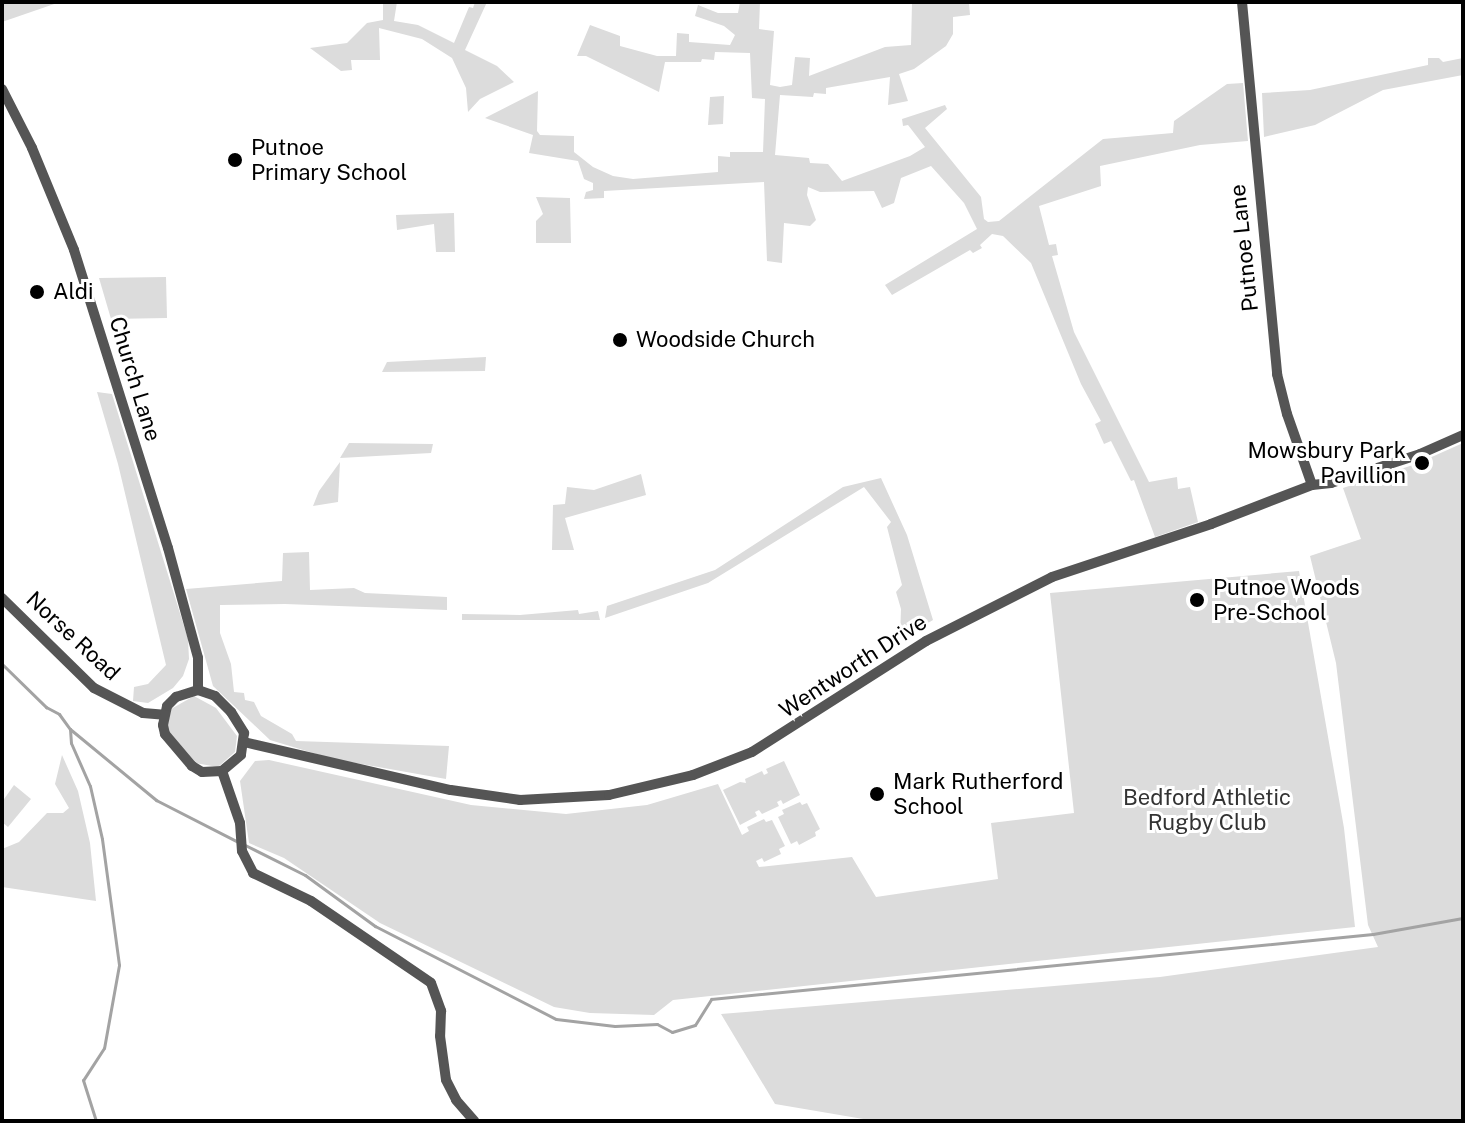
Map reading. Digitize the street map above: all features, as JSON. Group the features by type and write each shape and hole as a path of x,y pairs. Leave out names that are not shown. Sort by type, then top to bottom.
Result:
{"street":[{"name":"Putnoe Lane","path":"1242,2 1277,374 1287,414 1312,485"},
{"name":"Church Lane","path":"2,89 32,148 74,250 168,548 198,658 198,690"},
{"name":"Wentworth Drive","path":"244,742 451,790 520,800 609,795 693,775 752,752 926,641 1052,577 1211,524 1312,485 1346,479 1420,454 1463,435"},
{"name":"Norse Road","path":"2,598 94,688 143,713 164,715"},
{"path":"198,690 215,696 240,724 244,742 235,762 222,771 202,772 192,766 165,734 164,715 176,697 198,690"},
{"path":"222,771 240,823 242,851 253,873 311,901 431,983 441,1011 440,1036 446,1080 456,1100 474,1121"}],"green space":[{"path":"2,2 60,2 2,22"},
{"path":"383,2 397,2 394,21 418,25 454,43 469,7 473,8 475,2 487,2 465,50 497,66 514,82 480,99 468,112 466,88 452,58 422,39 379,28 380,60 351,60 352,70 341,71 310,48 347,43 367,23 383,20"},
{"path":"740,2 760,2 759,29 774,31 770,85 780,87 792,85 795,57 810,58 809,76 885,47 911,45 912,3 969,2 970,15 953,17 953,34 946,46 914,69 899,74 908,101 888,105 890,77 826,88 826,94 814,93 813,97 780,95 775,155 809,158 810,163 828,164 842,181 910,156 925,147 908,125 903,126 902,119 945,105 947,109 925,128 981,197 984,219 988,222 999,221 1103,139 1173,133 1174,121 1227,84 1243,83 1248,141 1200,145 1100,166 1101,186 1039,206 1049,245 1056,244 1058,255 1052,256 1074,332 1149,482 1177,477 1178,489 1190,487 1198,522 1155,537 1134,480 1131,481 1111,441 1104,444 1095,424 1101,421 1081,384 1031,263 1003,236 992,234 980,245 982,248 973,253 970,250 892,295 885,285 977,229 964,203 931,166 901,178 894,203 882,208 874,191 820,192 808,187 807,195 816,220 810,226 784,223 782,263 767,261 764,182 604,191 604,198 584,199 586,192 593,190 593,183 584,179 578,161 529,153 533,135 485,118 538,91 537,131 540,135 574,136 574,152 593,167 613,176 633,179 718,172 718,156 730,157 730,152 763,152 765,99 752,98 750,53 715,52 714,60 665,62 659,92 586,56 577,56 590,25 620,36 620,46 657,56 676,56 677,33 689,34 689,42 730,45 735,35 724,26 695,16 698,5 718,13 738,13"},
{"path":"1428,58 1439,58 1443,62 1463,58 1463,75 1383,90 1315,125 1264,137 1262,93 1310,90 1428,65"},
{"path":"724,96 723,124 708,125 710,97"},
{"path":"536,197 570,198 571,243 536,243 536,221 543,214"},
{"path":"454,213 455,252 436,252 434,224 397,230 396,215"},
{"path":"166,277 167,318 111,319 99,278"},
{"path":"486,357 485,371 382,372 387,362"},
{"path":"97,392 112,394 188,639 189,659 183,676 173,688 148,703 133,701 134,687 148,684 166,665 118,464"},
{"path":"349,443 433,444 431,453 340,458"},
{"path":"1463,443 1463,1121 875,1121 775,1104 721,1014 1160,977 1378,947 1368,925 1336,663 1310,556 1361,539 1343,488 1416,464"},
{"path":"340,462 338,502 313,506 319,491"},
{"path":"641,474 646,495 565,518 574,550 552,550 553,505 565,504 567,487 594,490"},
{"path":"881,478 907,535 933,620 903,638 900,638 901,609 896,592 902,585 887,527 891,522 864,487 708,583 605,618 607,606 715,570 843,487"},
{"path":"309,552 310,590 354,588 365,593 447,597 447,610 285,604 220,605 220,633 231,664 234,692 244,693 245,700 254,702 261,716 292,734 296,741 449,746 446,779 333,759 270,740 213,686 186,589 282,581 283,553"},
{"name":"Bedford Athletic Rugby Club","path":"1299,571 1344,828 1355,927 673,1000 654,1015 590,1013 554,1007 380,923 284,858 249,843 240,781 255,761 269,760 471,805 566,814 647,805 718,784 742,835 749,831 747,827 764,819 766,822 772,820 785,846 779,849 781,854 764,862 762,858 756,861 759,867 852,857 876,897 998,879 991,823 1074,813 1050,593"},
{"path":"578,610 579,614 598,611 600,620 462,620 462,614 520,615"},
{"path":"194,696 216,708 237,736 235,752 218,767 195,763 173,741 167,728 171,709"},
{"path":"62,755 78,791 90,843 96,901 2,887 2,849 19,842 47,813 63,813 69,808 55,784"},
{"path":"784,761 800,795 783,804 781,800 777,802 779,806 762,814 759,810 755,812 757,816 740,825 723,790 740,782 746,783 745,779 762,771 764,775 768,773 766,769"},
{"path":"14,785 31,799 8,827 2,822 2,802"},
{"path":"800,802 802,805 807,803 820,829 815,832 816,836 799,845 797,841 791,844 778,817 784,814 782,810"}],"waterway":[{"path":"2,664 46,707 59,714 70,729 71,743 90,786 102,839 119,965 104,1048 83,1080 96,1121"},
{"path":"70,729 156,800 238,842"},
{"path":"245,845 305,875 375,926 556,1019 615,1026 657,1024 672,1032 695,1025 711,999 1373,934 1463,918"}],"place":[{"name":"Putnoe Primary School","path":"235,160"},
{"name":"Aldi","path":"37,292"},
{"name":"Woodside Church","path":"620,340"},
{"name":"Mowsbury Park Pavillion","path":"1422,463"},
{"name":"Putnoe Woods Pre-School","path":"1197,600"},
{"name":"Mark Rutherford School","path":"877,794"}]}
